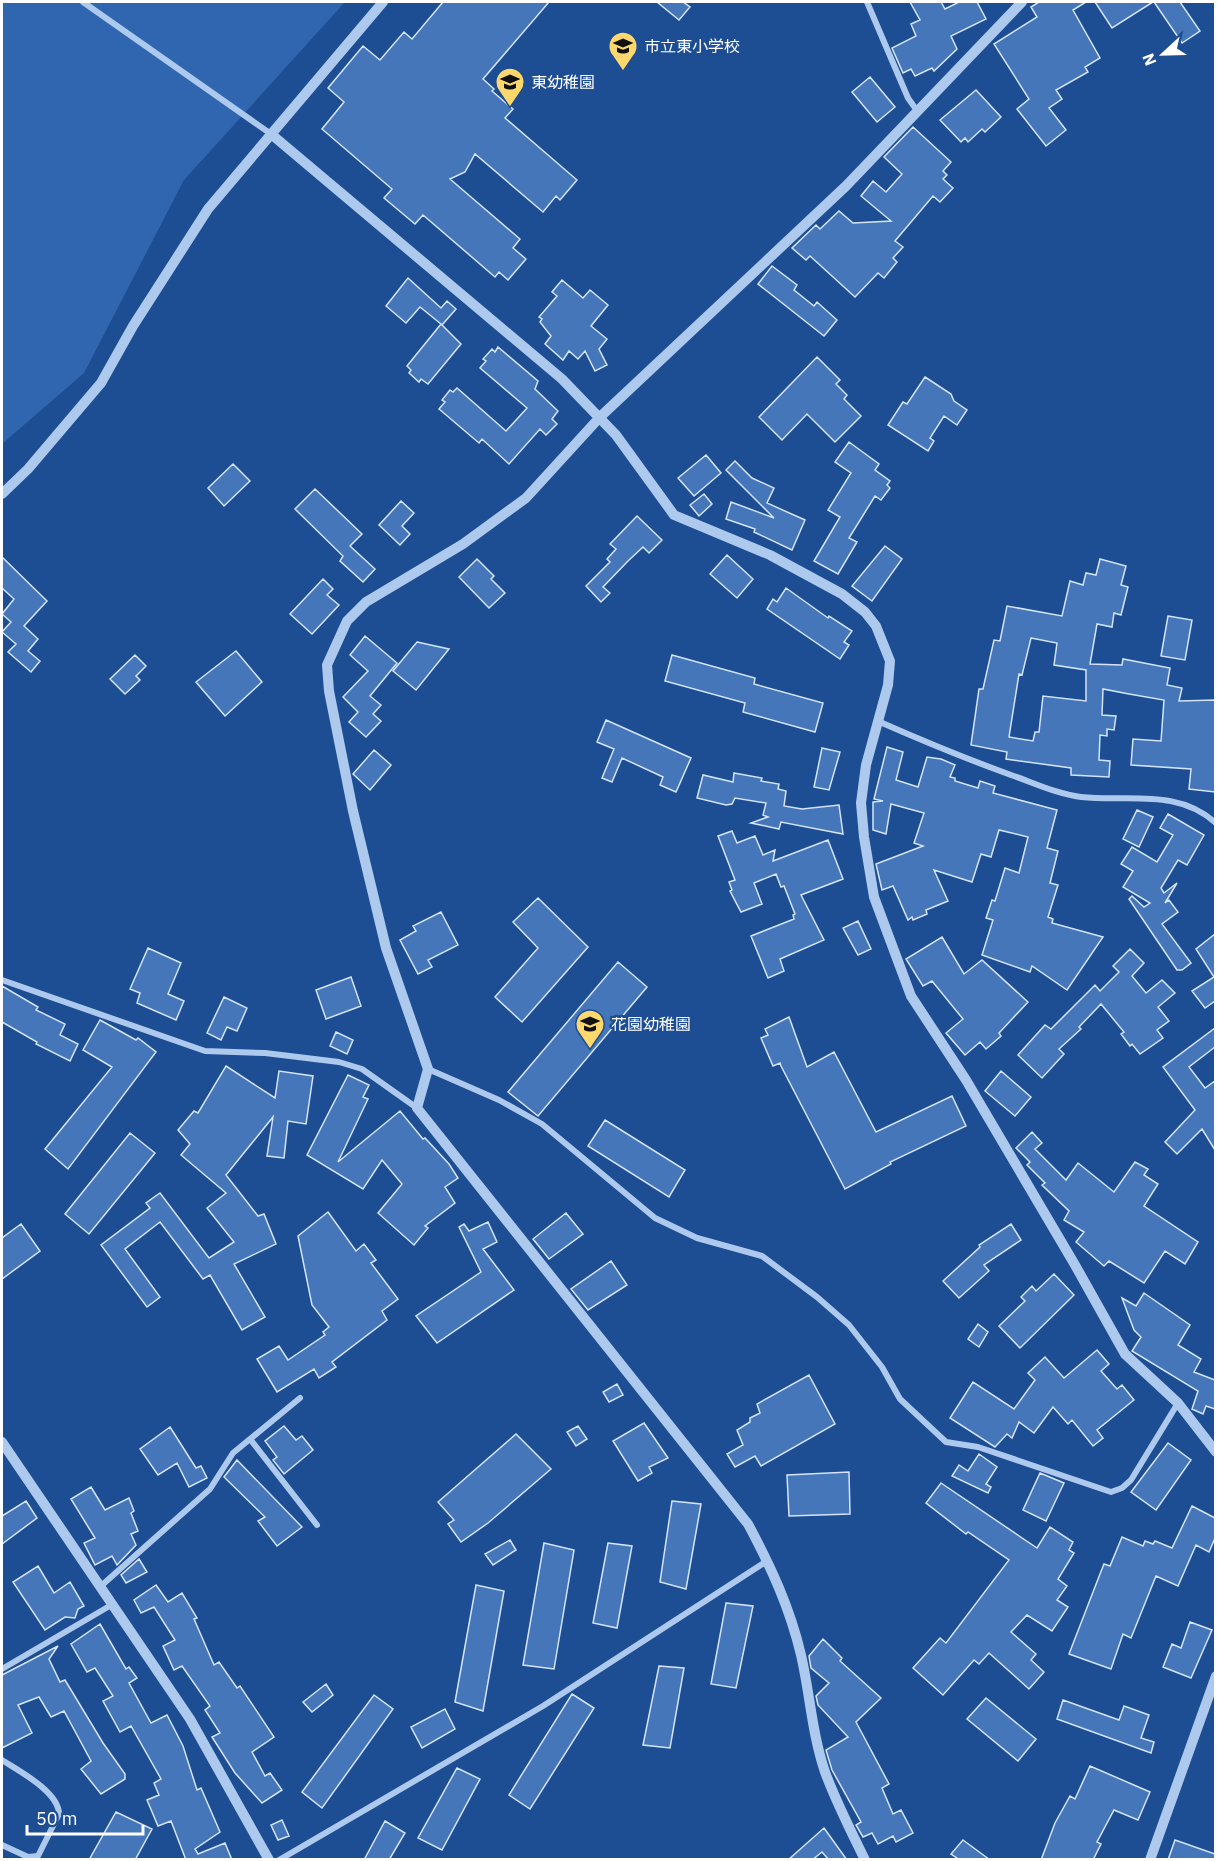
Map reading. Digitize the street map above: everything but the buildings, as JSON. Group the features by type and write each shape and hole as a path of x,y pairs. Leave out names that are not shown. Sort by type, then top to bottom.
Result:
{"street":[{"path":"82,2 271,134 514,337 562,379 600,417 674,515 770,555 842,594 865,612 876,626 890,661 888,685 880,722 866,765 861,803 864,837 874,897 911,996 966,1080 1125,1354 1178,1403 1215,1452"},
{"path":"2,494 28,470 101,383 133,326 208,209 383,2"},
{"path":"867,2 908,98 918,113"},
{"path":"417,1108 428,1069 386,948 336,734 327,665 347,621 366,602 463,544 519,504 600,417 846,186 1022,2"},
{"path":"880,722 952,753 1051,789 1080,797 1187,803 1204,812 1215,823"},
{"path":"2,980 205,1051 265,1053 339,1062 362,1069 417,1108 748,1524 768,1561 793,1622 802,1659 811,1718 825,1772 865,1860"},
{"path":"428,1069 499,1100 542,1124 655,1218 697,1238 762,1256 849,1324 882,1367 900,1400 946,1442 978,1447 1111,1492 1122,1488 1131,1480 1178,1403"},
{"path":"101,1586 210,1489 233,1453 300,1398"},
{"path":"250,1439 317,1525"},
{"path":"2,1442 190,1719 269,1860"},
{"path":"279,1860 543,1706 768,1561"},
{"path":"2,1669 114,1604"},
{"path":"1150,1860 1215,1676"},
{"path":"2,1760 51,1796 59,1808 38,1856 28,1857 2,1845"}],"shaded area":[{"path":"2,2 345,2 184,180 84,373 2,444"}],"place":[{"name":"市立東小学校","path":"623,72"},
{"name":"東幼稚園","path":"510,108"},
{"name":"花園幼稚園","path":"590,1050"}]}
